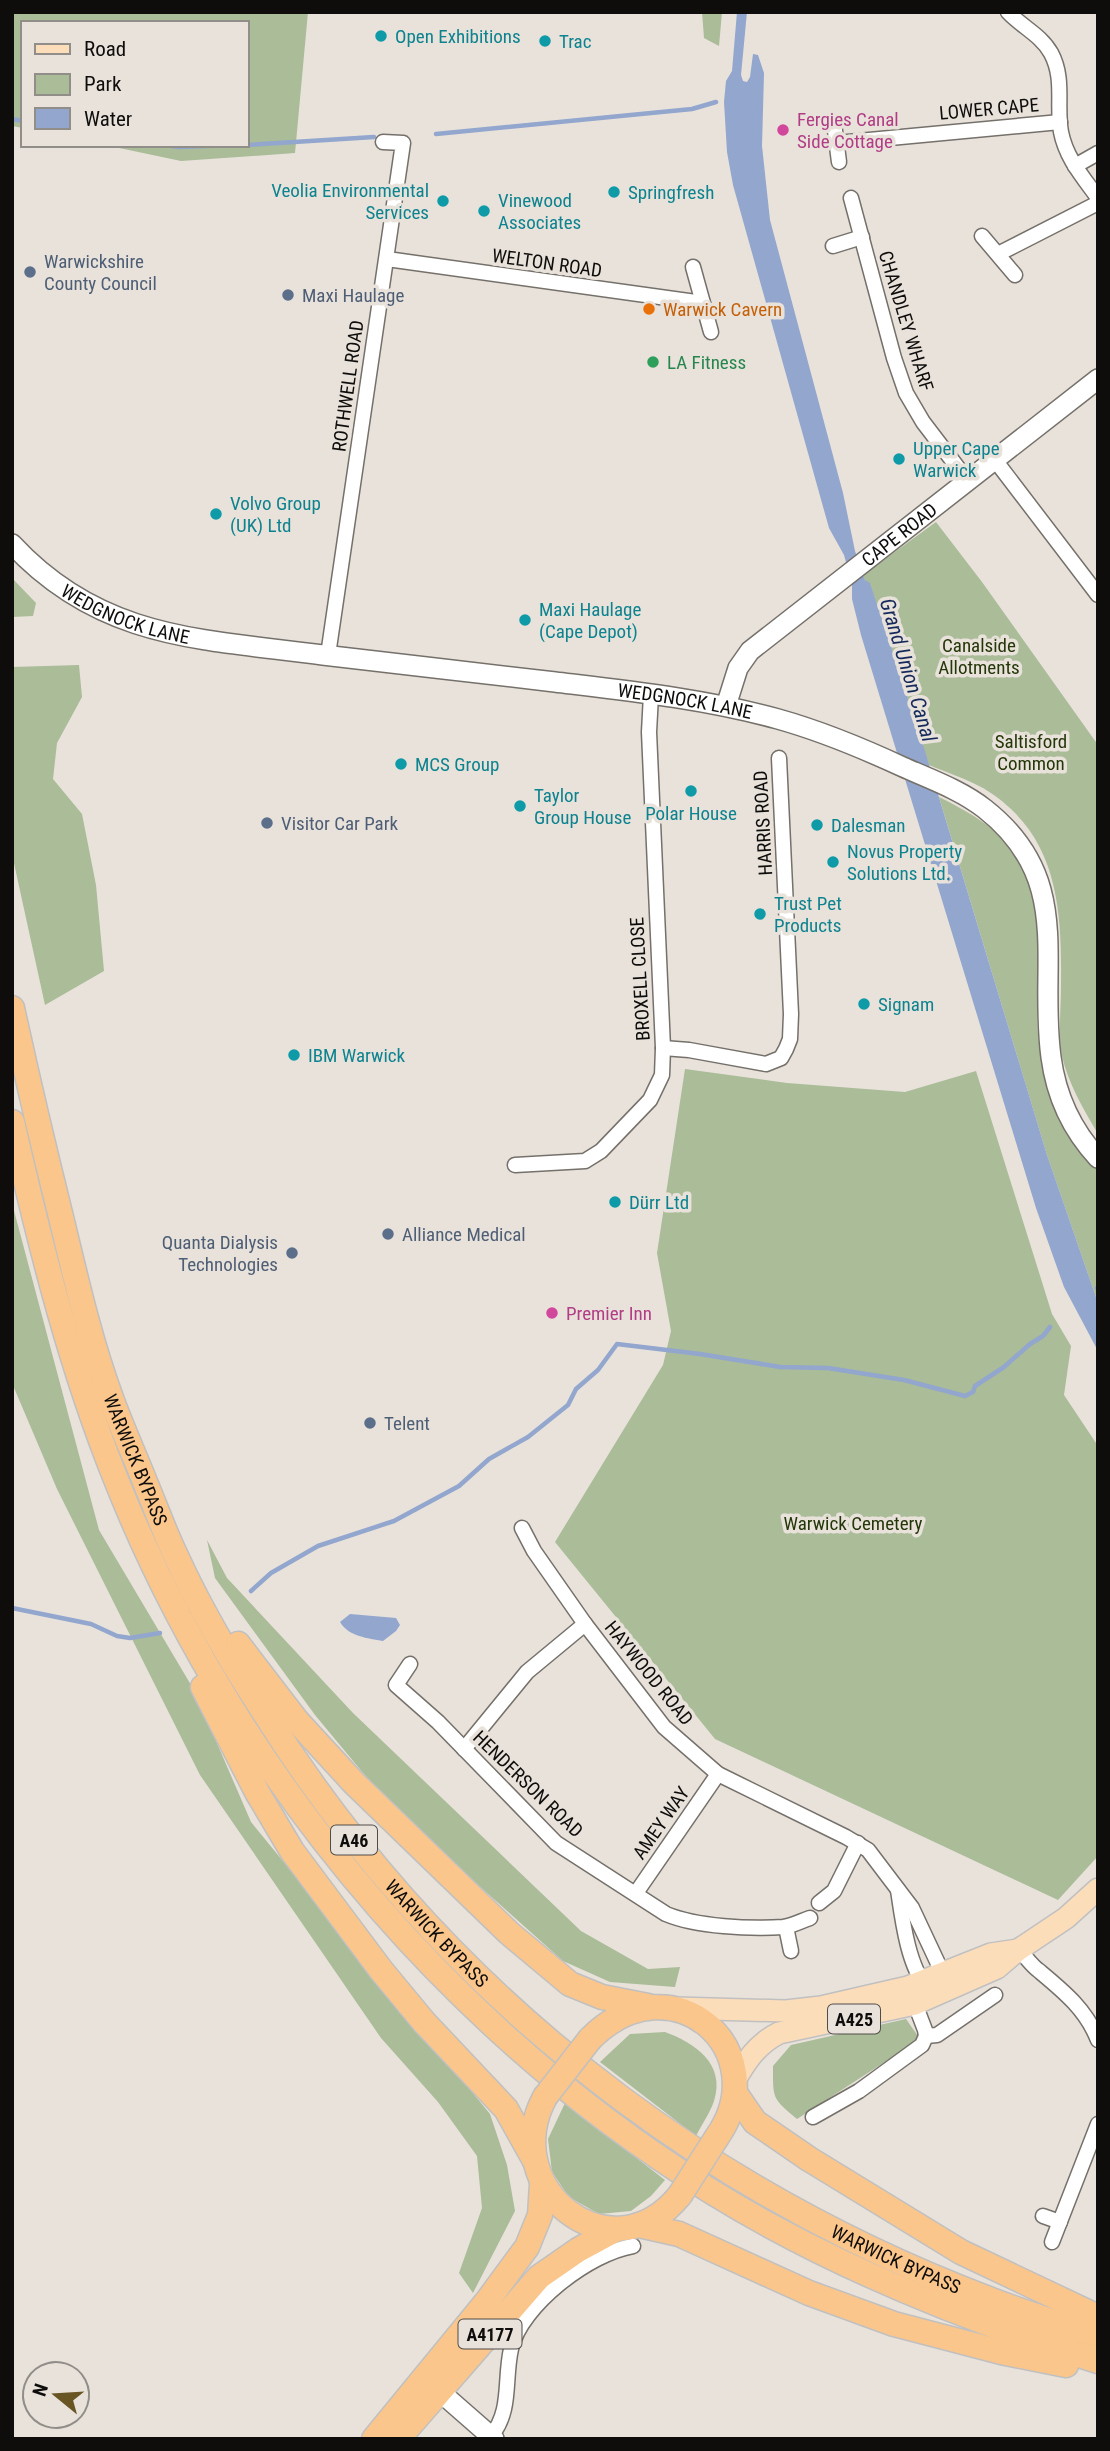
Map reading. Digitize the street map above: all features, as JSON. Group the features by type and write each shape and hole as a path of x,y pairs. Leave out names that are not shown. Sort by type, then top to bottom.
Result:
{"highway":[{"name":"WARWICK BYPASS","path":"12,1008 91,1334 110,1397 176,1558 238,1672 302,1770 387,1881 447,1948 561,2052 636,2112 714,2163 821,2225 954,2287 1098,2336"},
{"name":"WARWICK BYPASS","path":"12,1122 71,1354 119,1488 170,1599 237,1716 328,1845 427,1961 566,2088 698,2182 767,2224 862,2272 926,2300 1036,2342 1098,2361"},
{"path":"176,1558 297,1721 354,1783 470,1897 535,1956 570,1984 602,1997 648,2006 676,2008 701,2020 718,2036 729,2059 735,2088 747,2114 760,2126 808,2160 961,2252 1098,2317"},
{"path":"170,1599 183,1640 206,1695 257,1792 292,1851 381,1970 424,2022 506,2109 534,2159 542,2184 554,2200 573,2216 587,2223 629,2234 680,2234 809,2293 894,2324 1013,2354 1098,2371"},
{"path":"534,2159 534,2136 539,2107 545,2097 605,2024 648,2006"},
{"path":"629,2234 663,2212 680,2194 728,2118 735,2088"},
{"name":"A4177","path":"398,2439 488,2300 527,2247 540,2215 542,2184"},
{"name":"A4177","path":"374,2439 432,2385 539,2277 578,2250 629,2234"}],"main road":[{"name":"A425","path":"735,2088 751,2053 765,2041 779,2034 997,1968 1018,1950 1066,1918 1098,1889"},
{"name":"A425","path":"676,2008 786,2011 920,1992 942,1972 991,1954 1018,1950"}],"street":[{"path":"1008,12 1035,34 1051,53 1059,76 1060,122"},
{"name":"LOWER CAPE","path":"837,143 1060,122 1066,149 1098,200"},
{"path":"834,123 839,162"},
{"name":"ROTHWELL ROAD","path":"328,655 403,142 383,142"},
{"path":"1075,166 1098,153"},
{"name":"CHANDLEY WHARF","path":"851,198 906,393 923,422 968,481"},
{"path":"998,254 1098,200"},
{"path":"982,236 1015,275"},
{"name":"CHANDLEY WHARF","path":"833,246 862,237"},
{"name":"WELTON ROAD","path":"387,258 703,303"},
{"path":"693,267 711,332"},
{"name":"CAPE ROAD","path":"726,706 733,679 750,651 1098,379"},
{"path":"995,460 1098,596"},
{"name":"WEDGNOCK LANE","path":"12,544 50,579 79,598 144,628 213,641 726,706 800,725 873,753 983,807 1005,827 1025,852 1035,872 1048,926 1049,1037 1054,1074 1065,1109 1077,1131 1098,1158"},
{"name":"BROXELL CLOSE","path":"515,1164 585,1161 601,1151 650,1100 662,1075 650,756 651,695"},
{"name":"HARRIS ROAD","path":"663,1048 766,1064 780,1058 786,1049 790,1039 791,1014 779,758"},
{"name":"HAYWOOD ROAD","path":"522,1528 534,1551 585,1624 664,1727 718,1774 858,1843 876,1857 912,1908 942,1972"},
{"path":"464,1749 527,1672 585,1624"},
{"name":"HENDERSON ROAD","path":"410,1664 396,1685 438,1721 556,1843 666,1914 707,1925 786,1927 810,1918"},
{"name":"AMEY WAY","path":"636,1893 718,1774"},
{"path":"819,1903 834,1891 858,1843"},
{"name":"HAYWOOD ROAD","path":"898,1889 920,1992 926,2036"},
{"path":"786,1927 791,1951"},
{"path":"1018,1950 1034,1967 1059,1986 1083,2013 1098,2040"},
{"path":"813,2117 859,2091 919,2048 926,2036 937,2035 990,1994"},
{"path":"1052,2242 1098,2124"},
{"path":"1043,2216 1060,2222"},
{"path":"432,2385 492,2437 503,2417 510,2353 522,2324 545,2297 574,2273 608,2253 629,2234"}],"green space":[{"path":"12,12 308,12 295,153 181,161 114,147 248,147 248,21 21,21 21,128 12,126"},
{"path":"702,12 722,12 719,46 704,38"},
{"name":"Saltisford Common","path":"936,522 1098,745 1098,1134 1072,1086 1062,1056 1060,928 1057,900 1041,850 1027,827 1008,806 983,788 929,765 870,584 863,575"},
{"path":"12,578 36,603 33,616 12,617"},
{"path":"79,665 82,697 57,743 53,779 82,814 96,885 104,971 45,1005 12,854 12,667"},
{"name":"Saltisford Common","path":"939,797 995,831 1014,850 1026,868 1037,919 1037,1016 1040,1053 1051,1089 1066,1123 1098,1169 1098,1303 1047,1155"},
{"name":"Warwick Cemetery","path":"685,1069 787,1083 905,1092 976,1071 1052,1314 1071,1346 1064,1395 1098,1446 1098,1856 1058,1900 715,1739 555,1542 663,1365 671,1331 657,1253"},
{"path":"12,1203 99,1530 194,1690 251,1822 490,2114 507,2165 515,2211 473,2293 459,2273 482,2208 477,2156 438,2102 381,2038 200,1775 57,1489 12,1383"},
{"path":"207,1540 227,1578 353,1713 581,1931 648,1969 680,1967 675,1987 610,1982 563,1961 393,1809 315,1715 215,1578"},
{"path":"906,2019 920,2039 797,2119 778,2102 774,2092 773,2066 791,2045"},
{"path":"665,2032 697,2049 712,2066 716,2076 714,2101 696,2136 600,2062 630,2034"},
{"path":"565,2103 665,2180 651,2196 631,2211 599,2214 569,2197 552,2172 548,2139"}],"water":[{"path":"737,12 747,12 741,75 743,81 747,82 750,77 753,54 758,55 764,73 762,146 770,220 843,493 855,551 865,580 870,583 925,751 1047,1155 1098,1303 1098,1351 1064,1287 1036,1208 861,635 844,555 829,528 733,185 727,152 724,102 726,81 732,71"},
{"path":"350,1614 396,1618 400,1625 383,1641 365,1638 348,1631 340,1622"}],"waterway":[{"path":"436,134 692,109 716,102"},
{"path":"12,119 21,121"},
{"path":"248,145 374,137"},
{"path":"251,1591 271,1573 318,1546 394,1521 459,1486 489,1459 528,1437 568,1405 576,1389 598,1370 617,1344 780,1367 828,1368 904,1380 965,1396 1043,1336 1050,1327"},
{"path":"12,1608 91,1624 117,1636 130,1638 160,1633"}],"place":[{"name":"Open Exhibitions","path":"381,36"},
{"name":"Trac","path":"545,41"},
{"name":"Fergies Canal Side Cottage","path":"783,130"},
{"name":"Springfresh","path":"614,192"},
{"name":"Veolia Environmental Services","path":"443,201"},
{"name":"Vinewood Associates","path":"484,211"},
{"name":"Warwickshire County Council","path":"30,272"},
{"name":"Maxi Haulage","path":"288,295"},
{"name":"Warwick Cavern","path":"649,309"},
{"name":"LA Fitness","path":"653,362"},
{"name":"Upper Cape Warwick","path":"899,459"},
{"name":"Volvo Group (UK) Ltd","path":"216,514"},
{"name":"Maxi Haulage (Cape Depot)","path":"525,620"},
{"name":"MCS Group","path":"401,764"},
{"name":"Polar House","path":"691,791"},
{"name":"Taylor Group House","path":"520,806"},
{"name":"Visitor Car Park","path":"267,823"},
{"name":"Dalesman","path":"817,825"},
{"name":"Novus Property Solutions Ltd.","path":"833,862"},
{"name":"Trust Pet Products","path":"760,914"},
{"name":"Signam","path":"864,1004"},
{"name":"IBM Warwick","path":"294,1055"},
{"name":"Dürr Ltd","path":"615,1202"},
{"name":"Alliance Medical","path":"388,1234"},
{"name":"Quanta Dialysis Technologies","path":"292,1253"},
{"name":"Premier Inn","path":"552,1313"},
{"name":"Telent","path":"370,1423"}],"park label":[{"name":"Canalside Allotments","path":"979,656"}],"water label":[{"name":"Grand Union Canal","path":"908,670"}]}
